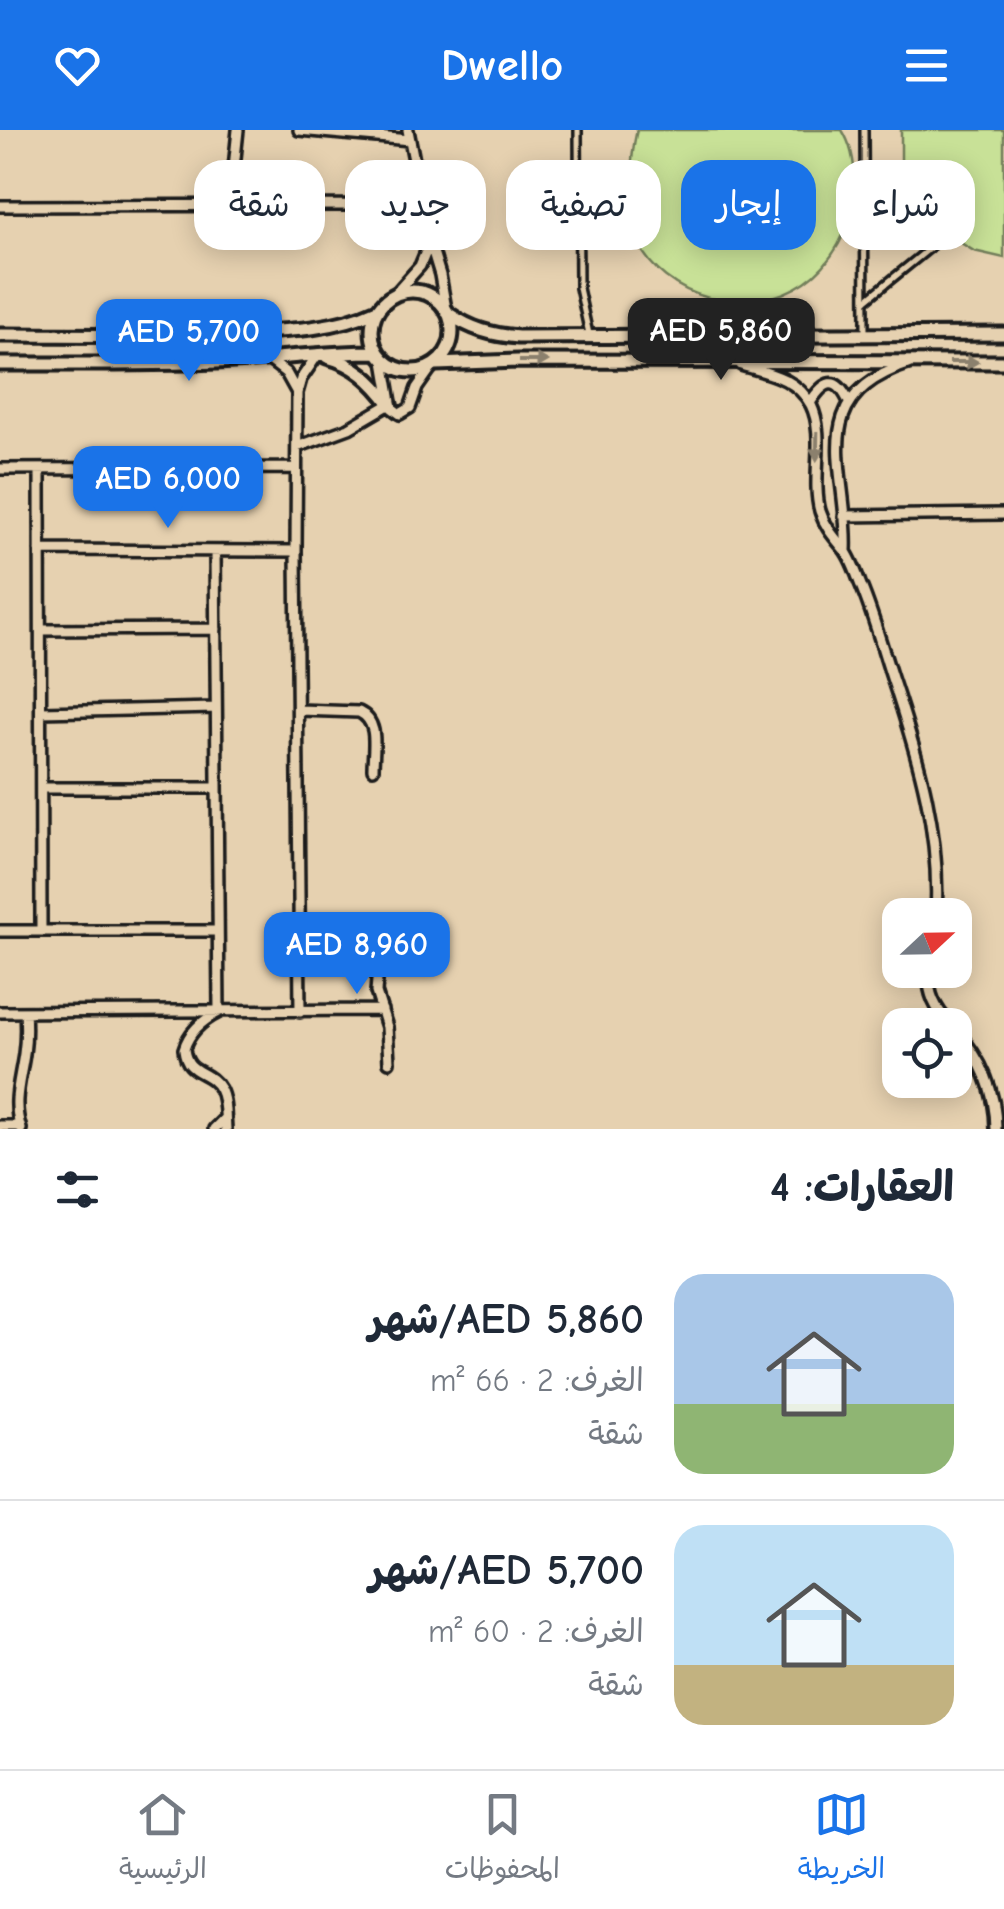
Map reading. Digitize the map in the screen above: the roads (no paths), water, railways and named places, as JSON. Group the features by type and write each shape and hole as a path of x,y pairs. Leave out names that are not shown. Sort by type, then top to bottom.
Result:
{"street":[{"path":"235,160 238,130"},
{"path":"300,130 410,135 414,160"},
{"path":"0,206 194,205"},
{"path":"0,334 149,335 330,326 377,310 420,266 427,250"},
{"path":"318,354 352,366 380,389 397,414 408,412 417,388 452,341 453,328 432,250"},
{"path":"395,294 423,292 436,298 466,325 500,336 1004,334"},
{"path":"377,310 372,331 388,375 390,404"},
{"path":"300,1012 297,393 318,354"},
{"path":"0,364 170,364 318,354 381,356 392,367 410,372 434,366 518,361 1004,362"},
{"path":"268,359 286,373 297,393"},
{"path":"846,551 838,439 849,402 875,379 918,362"},
{"path":"734,363 786,380 810,403 817,423 816,487 820,512 846,551 874,618 924,782 935,846 936,898"},
{"path":"810,403 819,389 828,384 839,386 849,402"},
{"path":"297,448 348,428 390,404"},
{"path":"0,469 296,468"},
{"path":"40,469 41,930"},
{"path":"844,516 1004,514"},
{"path":"40,550 296,551"},
{"path":"215,551 219,1012"},
{"path":"40,630 216,629"},
{"path":"41,712 216,708"},
{"path":"299,710 359,712 367,716 374,728 373,769"},
{"path":"41,788 217,788"},
{"path":"0,931 218,930"},
{"path":"381,932 375,987 388,1032 389,1062"},
{"path":"0,1012 382,1010"},
{"path":"0,1126 21,1127 16,1092 23,1058 25,1012"},
{"path":"214,1129 225,1124 220,1090 188,1064 184,1054 192,1032 219,1012"},
{"path":"972,1051 1000,1115 996,1129"}],"lane":[{"path":"578,130 579,288 590,337"},
{"path":"864,130 865,335"},
{"path":"865,301 928,250"}]}
